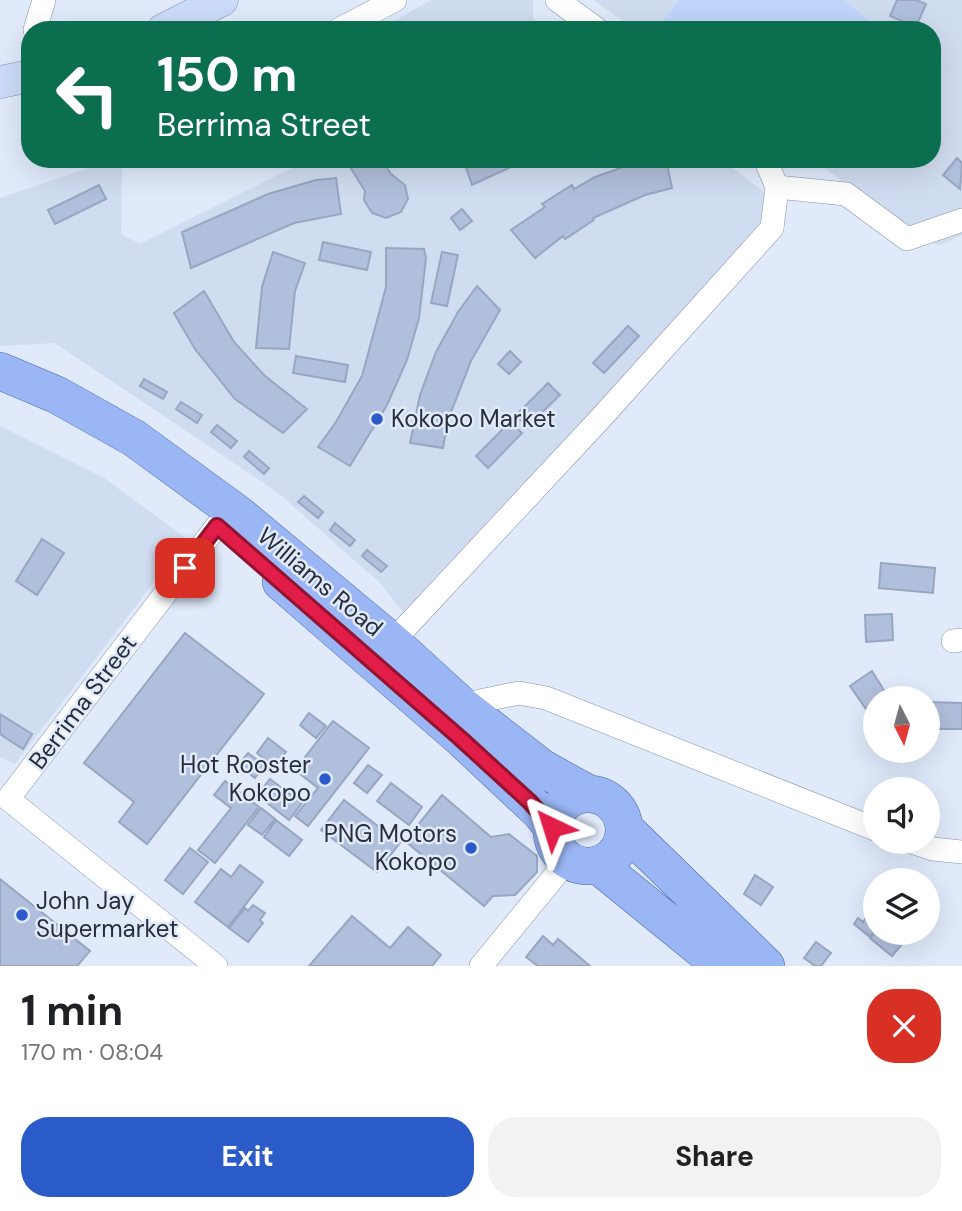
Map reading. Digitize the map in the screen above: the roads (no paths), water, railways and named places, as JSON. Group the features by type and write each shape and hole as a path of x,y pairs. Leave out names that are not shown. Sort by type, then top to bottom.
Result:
{"main road":[{"name":"Williams Road","path":"0,371 57,395 134,438 238,514 392,642 461,705 542,768 589,794 614,804 625,829 766,966"},
{"name":"Williams Road","path":"0,395 118,454 217,526 527,799 552,827 556,846 722,966"},
{"path":"552,827 560,807 568,800 589,794"},
{"path":"583,863 616,854 625,829"}],"street":[{"path":"38,21 44,0"},
{"path":"181,21 222,0"},
{"path":"355,21 395,0"},
{"path":"557,0 586,21"},
{"path":"0,82 21,78"},
{"path":"392,642 600,419 772,228 777,187 769,168"},
{"path":"777,187 846,194 907,239 962,220"},
{"name":"Berrima Street","path":"216,966 4,804 217,526"},
{"path":"461,705 519,693 546,698 863,824"},
{"path":"940,850 962,852"},
{"path":"481,966 583,863"}],"place":[{"name":"Kokopo Market","path":"377,419"},
{"name":"Hot Rooster Kokopo","path":"325,779"},
{"name":"PNG Motors Kokopo","path":"471,848"},
{"name":"John Jay Supermarket","path":"22,915"}]}
